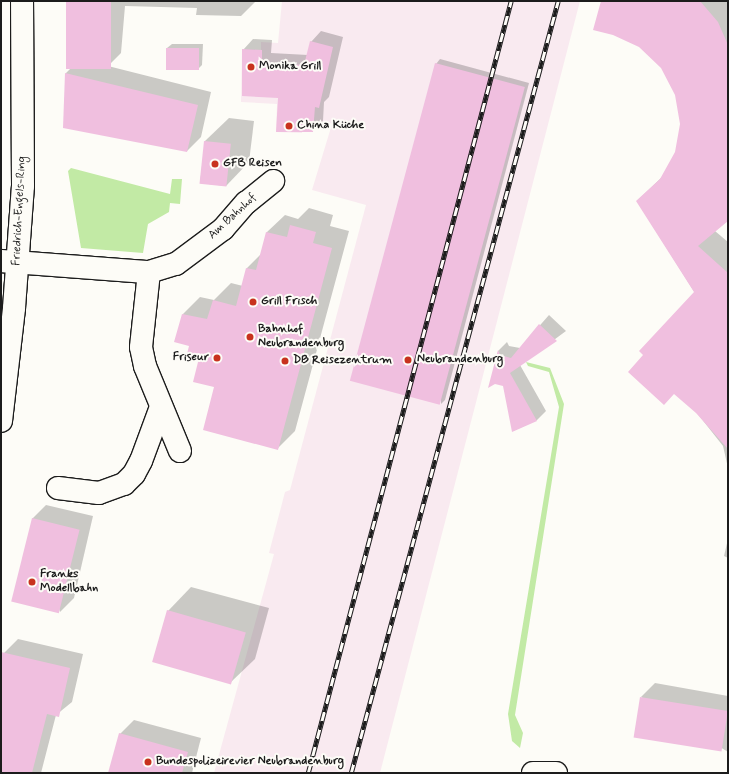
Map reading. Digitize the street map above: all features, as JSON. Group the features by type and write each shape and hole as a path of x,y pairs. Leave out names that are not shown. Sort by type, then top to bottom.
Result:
{"street":[{"name":"Friedrich-Engels-Ring","path":"1,421 9,262 23,186 22,1"},
{"name":"Am Bahnhof","path":"9,262 149,272 182,260 223,229 246,203 273,182"},
{"path":"149,272 141,347 161,407 180,451"},
{"path":"58,488 99,493 124,484 134,474 141,462 161,407"},
{"path":"533,773 556,773"}],"shaded area":[{"path":"282,1 580,1 380,773 214,773 274,554 269,553 285,492 290,490 366,205 312,190 332,124 303,121 302,133 276,132 277,104 241,102 242,49 261,50 261,42 278,43"}],"green space":[{"path":"71,168 170,194 172,179 182,179 180,204 170,203 169,212 148,224 143,253 81,248 68,171"},
{"path":"526,362 550,368 564,404 515,715 523,733 520,748 512,741 508,714 559,407 549,372 528,366"}],"building":[{"path":"66,1 111,1 111,69 66,69"},
{"path":"601,1 700,1 718,22 728,45 728,221 698,246 728,273 728,449 696,413 674,394 664,405 628,372 643,355 639,351 694,292 636,201 660,179 675,152 680,124 675,95 661,68 639,47 613,35 593,30"},
{"path":"310,41 333,47 319,108 315,107 313,132 276,132 278,98 242,96 242,49 262,50 262,63 304,65"},
{"path":"166,48 199,48 199,70 166,70"},
{"path":"435,63 525,87 440,405 350,381"},
{"path":"65,73 198,105 187,152 63,128"},
{"name":"GFB Reisen","path":"204,141 231,144 226,187 200,184"},
{"name":"Bahnhof Neubrandenburg","path":"290,225 316,232 313,243 332,248 278,450 203,430 214,387 193,382 199,358 187,354 189,346 174,342 182,314 207,319 213,300 236,306 246,268 256,270 266,232 287,237"},
{"path":"539,324 557,341 510,373 537,421 512,432 503,386 495,384 488,388 498,350 500,355 511,358"},
{"path":"32,518 80,530 59,613 11,601"},
{"path":"167,610 246,633 231,685 152,662"},
{"path":"1,652 70,668 59,717 47,714 32,773 1,773"},
{"path":"640,697 728,711 721,751 634,737"},
{"name":"Bundespolizeirevier Neubrandenburg","path":"119,733 188,752 182,773 108,773"}],"railway":[{"path":"308,773 511,1"},
{"path":"351,773 558,1"}],"place":[{"name":"Monika Grill","path":"251,67"},
{"name":"China Küche","path":"289,126"},
{"name":"GFB Reisen","path":"215,164"},
{"name":"Grill Frisch","path":"253,302"},
{"name":"Bahnhof Neubrandenburg","path":"250,337"},
{"name":"Friseur","path":"217,358"},
{"name":"Neubrandenburg","path":"408,360"},
{"name":"DB Reisezentrum","path":"285,361"},
{"name":"Franks Modellbahn","path":"32,582"},
{"name":"Bundespolizeirevier Neubrandenburg","path":"148,762"}]}
